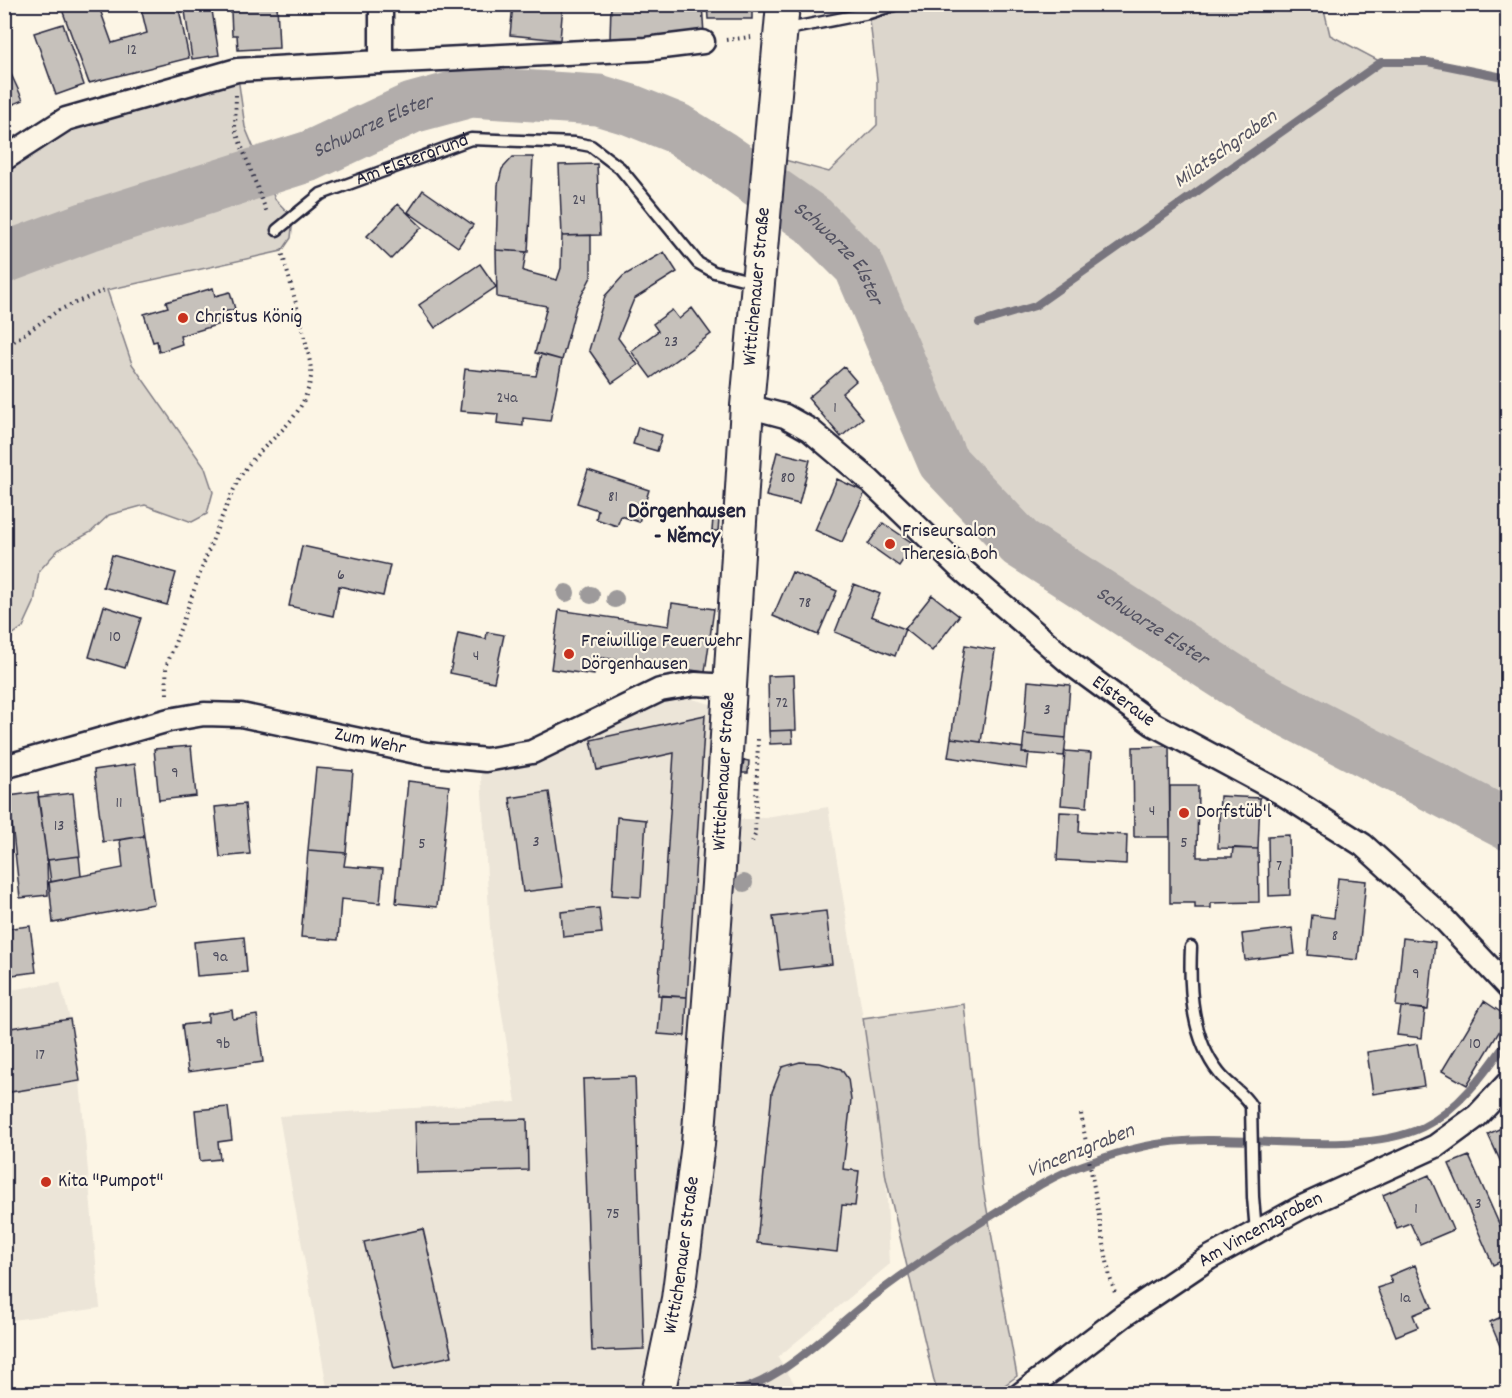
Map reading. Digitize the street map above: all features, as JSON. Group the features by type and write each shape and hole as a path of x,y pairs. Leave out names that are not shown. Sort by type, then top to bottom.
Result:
{"main road":[{"name":"Wittichenauer Straße","path":"659,1388 678,1299 698,1144 747,406 782,17"}],"street":[{"path":"381,4 381,62"},
{"path":"4,159 66,120 237,70 646,49 703,42"},
{"name":"Elsteraue","path":"747,406 785,416 804,426 869,480 959,567 1070,663 1153,724 1280,792 1363,845 1440,915 1508,987"},
{"name":"Zum Wehr","path":"4,767 194,715 242,715 426,754 486,760 532,752 660,690 695,684 730,686"},
{"name":"Am Vincenzgraben","path":"1021,1394 1123,1316 1209,1258 1299,1208 1436,1146 1477,1116 1508,1083"}],"lane":[{"path":"782,17 869,13 897,4"},
{"name":"Am Elstergrund","path":"277,230 321,194 471,139 575,143 591,146 620,168 698,262 714,272 758,283"},
{"path":"1191,947 1189,975 1200,1041 1220,1075 1246,1098 1251,1106 1256,1232"}],"path":[{"path":"703,42 758,37 782,17"},
{"path":"235,129 262,205"},
{"path":"169,720 166,667 235,485 266,444 298,414 304,405 312,374 277,230"},
{"path":"4,348 59,310 107,290"},
{"path":"1081,1114 1110,1278 1123,1316"}],"shaded area":[{"path":"897,5 1323,5 1330,35 1381,62 1428,62 1507,78 1507,825 1258,696 1020,543 943,462 859,266 813,220 767,191 770,156 829,172 877,125 877,79 869,13"},
{"path":"237,70 245,127 275,199 293,218 291,238 282,251 107,290 132,364 205,468 213,492 207,514 192,522 145,505 109,515 91,532 58,550 39,571 34,603 23,627 5,640 4,149 58,115 109,93 164,81"},
{"path":"660,690 714,705 705,819 754,819 828,807 863,1018 886,1178 890,1264 778,1357 800,1393 328,1393 279,1116 516,1102 491,945 480,759 486,760"},
{"name":"Kita \"Pumpot\"","path":"60,982 70,1019 80,1081 100,1308 5,1321 4,991"},
{"path":"964,1004 983,1188 1017,1376 994,1393 937,1393 886,1178 863,1018"}],"building":[{"path":"60,4 98,4 112,43 147,33 140,4 178,4 189,58 89,83"},
{"path":"184,4 211,4 219,55 192,59"},
{"path":"236,4 277,4 279,48 238,50 237,35 232,35 231,11 236,11"},
{"path":"513,4 563,4 560,40 510,35"},
{"path":"611,4 702,4 704,34 610,40"},
{"path":"707,4 752,4 752,19 708,19"},
{"path":"63,24 84,85 56,95 34,33"},
{"path":"4,59 23,100 4,108"},
{"path":"513,157 533,157 528,252 496,250 498,185 502,169"},
{"path":"597,164 600,235 562,236 559,165"},
{"path":"423,190 473,225 458,247 408,212"},
{"path":"398,204 422,227 391,259 367,236"},
{"path":"591,235 591,277 576,306 562,360 535,353 547,306 497,297 496,250 526,252 523,271 557,280 561,268 562,236"},
{"path":"664,252 677,272 634,299 618,338 638,365 612,383 589,350 605,296 623,276"},
{"path":"480,264 496,287 435,328 419,305"},
{"name":"Christus König","path":"213,288 215,296 230,292 235,309 220,313 223,323 180,336 182,344 159,352 157,341 153,342 144,314 168,307 166,302"},
{"path":"692,308 711,334 651,378 631,351 658,331 653,324 672,310 679,319"},
{"path":"541,354 562,360 550,421 523,418 523,426 497,423 498,414 460,411 465,369 536,376"},
{"path":"844,367 856,381 842,393 863,418 841,437 808,398"},
{"path":"638,427 662,435 657,451 633,444"},
{"path":"777,452 810,460 799,504 766,496"},
{"path":"588,470 649,490 639,522 621,516 617,526 596,519 598,510 577,503"},
{"path":"837,479 865,492 842,542 815,530"},
{"path":"713,518 719,519 718,531 712,531"},
{"path":"883,523 914,544 899,566 868,544"},
{"path":"302,546 390,565 383,596 339,586 333,616 289,606"},
{"path":"112,555 176,573 167,605 103,587"},
{"path":"792,572 837,591 818,635 773,616"},
{"path":"854,584 880,594 871,616 905,629 895,656 835,632"},
{"path":"932,595 959,616 932,651 905,629"},
{"path":"672,603 714,609 705,672 597,657 594,675 551,669 559,610 669,626"},
{"path":"104,606 141,618 125,668 89,657"},
{"path":"487,632 504,635 494,682 450,673 458,633 486,639"},
{"path":"965,645 995,650 981,742 951,738"},
{"path":"794,675 796,730 769,731 768,676"},
{"path":"1028,681 1070,685 1066,738 1024,734"},
{"path":"705,715 687,997 658,995 674,753 597,770 591,740"},
{"path":"792,730 793,743 770,744 769,731"},
{"path":"1024,734 1066,738 1064,756 1022,753"},
{"path":"951,738 1023,748 1022,753 1029,753 1027,769 948,757"},
{"path":"191,746 196,796 159,800 154,749"},
{"path":"1169,746 1170,837 1134,837 1133,747"},
{"path":"1065,751 1091,753 1087,807 1061,805"},
{"path":"744,760 749,761 748,773 742,773"},
{"path":"135,764 144,836 103,842 94,770"},
{"path":"316,768 353,771 346,853 308,850"},
{"path":"408,781 449,786 437,907 396,903"},
{"path":"1170,786 1198,786 1197,857 1232,857 1233,848 1258,849 1259,902 1211,903 1211,908 1195,908 1195,903 1170,903"},
{"path":"38,792 47,860 48,895 20,898 9,796"},
{"path":"549,792 563,887 523,892 510,798"},
{"path":"73,793 80,856 47,860 38,797"},
{"path":"1220,796 1260,798 1258,849 1218,848"},
{"path":"245,804 250,854 220,857 215,807"},
{"path":"1060,812 1080,813 1079,832 1127,835 1126,864 1057,860"},
{"path":"617,817 646,820 641,897 612,895"},
{"path":"1289,835 1290,895 1269,896 1268,836"},
{"path":"144,836 154,904 53,923 49,882 123,868 120,840"},
{"path":"308,850 346,853 344,866 383,869 380,903 341,899 338,940 301,937"},
{"path":"79,856 81,876 51,882 48,860"},
{"path":"1338,878 1366,881 1358,960 1308,955 1312,915 1334,918"},
{"path":"599,908 602,933 563,937 561,912"},
{"path":"826,911 832,964 780,970 773,917"},
{"path":"30,926 36,972 4,976 4,929"},
{"path":"1292,928 1295,954 1245,960 1242,934"},
{"path":"244,937 247,972 197,976 194,942"},
{"path":"1403,938 1435,942 1428,1010 1396,1006"},
{"path":"661,996 687,997 685,1036 658,1034"},
{"path":"1484,1001 1508,1017 1467,1085 1442,1071"},
{"path":"1401,1007 1425,1009 1422,1038 1397,1035"},
{"path":"232,1010 233,1019 257,1015 263,1062 188,1072 182,1025 208,1022 208,1014"},
{"path":"70,1019 80,1081 4,1093 4,1029"},
{"path":"1417,1044 1424,1086 1373,1094 1367,1052"},
{"path":"800,1062 820,1063 841,1069 848,1079 851,1100 843,1169 859,1171 855,1206 842,1205 837,1252 757,1243 772,1092 782,1067"},
{"path":"635,1077 644,1349 592,1351 583,1079"},
{"path":"228,1107 232,1140 218,1142 220,1159 200,1161 195,1110"},
{"path":"527,1119 528,1170 417,1173 415,1122"},
{"path":"1508,1125 1508,1178 1488,1134"},
{"path":"1469,1156 1508,1244 1508,1258 1493,1265 1449,1164"},
{"path":"1429,1175 1453,1230 1420,1244 1410,1223 1397,1228 1383,1195"},
{"path":"423,1229 452,1356 394,1369 364,1242"},
{"path":"1415,1265 1432,1307 1413,1315 1418,1327 1396,1336 1377,1288 1392,1283 1389,1276"},
{"path":"1508,1314 1508,1365 1490,1322"}],"waterway":[{"name":"Milatschgraben","path":"979,323 1035,306 1381,62 1428,62 1508,78"},
{"name":"Schwarze Elster","path":"4,258 87,227 310,156 412,108 471,92 598,100 631,110 676,128 721,156 813,220 859,266 943,462 1020,543 1258,696 1508,825"},
{"name":"Vincenzgraben","path":"726,1394 765,1380 781,1370 922,1261 1034,1188 1070,1170 1129,1150 1174,1142 1232,1140 1347,1143 1400,1135 1423,1127 1448,1111 1481,1077 1508,1040"}],"place":[{"name":"Christus König","path":"183,318"},
{"name":"Friseursalon Theresia Boh","path":"890,544"},
{"name":"Freiwillige Feuerwehr Dörgenhausen","path":"569,654"},
{"name":"Dorfstüb'l","path":"1184,813"},
{"name":"Kita \"Pumpot\"","path":"46,1182"}],"district":[{"name":"Dörgenhausen - Němcy","path":"687,524"}]}
